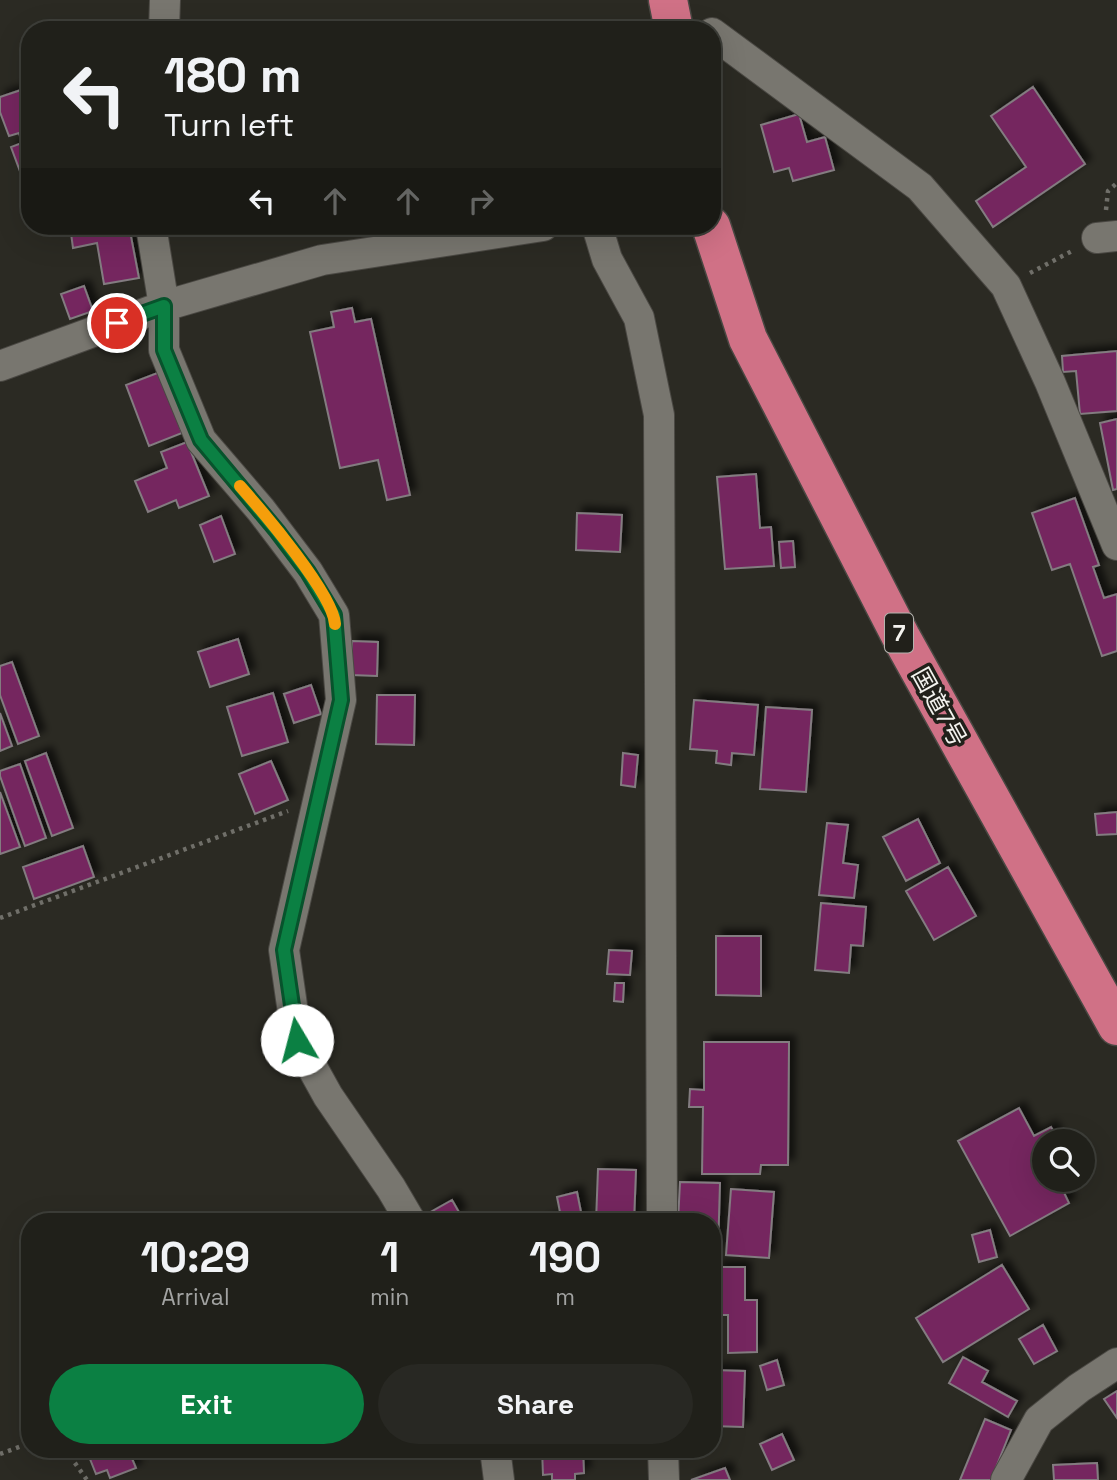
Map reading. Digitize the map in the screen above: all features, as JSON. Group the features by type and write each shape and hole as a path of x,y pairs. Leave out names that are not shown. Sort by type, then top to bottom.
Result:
{"highway":[{"name":"国道7号","path":"714,235 748,339 907,649 1117,1026"}],"street":[{"path":"164,21 165,0"},
{"path":"721,40 920,187 1006,286 1114,528"},
{"path":"152,235 164,306 164,350 201,440 261,510 300,561 334,615 341,700 284,950 297,1040 328,1097 406,1213"},
{"path":"0,366 164,306 322,260 484,235"},
{"path":"600,235 607,259 639,318 659,415 662,1213"},
{"path":"1006,1480 1039,1420 1079,1388 1117,1363"},
{"path":"496,1458 499,1480"},
{"path":"663,1458 664,1480"}],"path":[{"path":"0,918 318,800"},
{"path":"0,1454 21,1446"},
{"path":"71,1458 86,1480"}],"building":[{"path":"1033,87 1085,164 993,227 976,201 1026,167 991,116"},
{"path":"21,90 21,140 19,133 9,136 0,112 0,97"},
{"path":"799,114 807,142 825,137 834,170 793,181 789,168 774,172 761,125"},
{"path":"21,143 21,174 11,147"},
{"path":"71,235 131,235 139,278 104,284 97,243 73,248"},
{"path":"84,286 93,311 70,319 61,294"},
{"path":"352,308 355,322 371,319 410,495 387,500 378,460 340,468 310,332 334,327 331,312"},
{"path":"1117,351 1117,411 1080,414 1076,371 1063,372 1062,356"},
{"path":"160,372 182,433 149,446 126,385"},
{"path":"1117,419 1117,489 1113,490 1100,423"},
{"path":"187,442 209,496 179,508 176,500 148,512 135,481 167,468 161,452"},
{"path":"756,474 760,528 771,527 774,566 725,569 717,477"},
{"path":"1075,498 1099,565 1093,567 1104,598 1117,594 1117,651 1102,656 1070,564 1052,570 1032,513"},
{"path":"577,513 622,515 620,552 576,550"},
{"path":"221,516 235,554 214,562 200,525"},
{"path":"793,541 795,567 781,568 779,542"},
{"path":"238,639 249,674 210,687 198,652"},
{"path":"352,641 378,642 377,676 351,675"},
{"path":"12,662 39,736 18,744 0,695 0,666"},
{"path":"311,685 321,714 294,723 284,694"},
{"path":"273,693 288,742 242,756 227,707"},
{"path":"377,695 415,695 414,745 376,744"},
{"path":"694,700 758,705 754,755 732,753 731,765 716,763 717,751 690,749"},
{"path":"766,707 812,710 806,792 760,789"},
{"path":"0,713 12,746 0,751"},
{"path":"46,753 73,828 52,836 25,761"},
{"path":"623,753 638,755 635,787 621,785"},
{"path":"271,761 288,800 255,814 239,774"},
{"path":"20,764 46,838 25,846 0,776 0,771"},
{"path":"0,792 20,847 0,854"},
{"path":"1117,812 1117,834 1097,835 1095,814"},
{"path":"918,819 940,863 906,881 883,837"},
{"path":"827,823 848,825 843,863 858,865 854,898 819,895"},
{"path":"83,846 94,877 34,899 23,867"},
{"path":"948,867 976,916 934,940 906,891"},
{"path":"821,903 866,907 863,946 851,945 849,973 815,970"},
{"path":"716,936 761,936 761,996 716,995"},
{"path":"609,950 632,951 630,975 607,974"},
{"path":"615,983 624,983 623,1002 614,1001"},
{"path":"704,1042 789,1042 788,1165 761,1165 760,1174 702,1174 703,1107 689,1107 690,1089 704,1090"},
{"path":"1019,1108 1032,1132 1032,1192 1064,1192 1069,1203 1010,1236 958,1141"},
{"path":"598,1169 636,1170 634,1213 596,1213"},
{"path":"680,1182 720,1183 719,1213 678,1213"},
{"path":"731,1189 774,1192 769,1258 726,1255"},
{"path":"577,1192 581,1213 560,1213 557,1197"},
{"path":"452,1200 459,1213 429,1213"},
{"path":"990,1230 997,1257 979,1262 972,1235"},
{"path":"1002,1265 1029,1309 943,1362 916,1318"},
{"path":"721,1267 745,1267 745,1300 757,1300 757,1352 728,1353 728,1315 721,1315"},
{"path":"1043,1325 1057,1351 1034,1364 1019,1339"},
{"path":"963,1357 988,1371 982,1382 1017,1401 1008,1417 949,1383"},
{"path":"777,1360 784,1385 767,1390 760,1366"},
{"path":"721,1370 745,1371 743,1427 721,1426"},
{"path":"1117,1391 1117,1418 1104,1399"},
{"path":"985,1419 1011,1430 991,1480 960,1480"},
{"path":"782,1434 794,1460 772,1470 760,1444"},
{"path":"90,1458 132,1458 136,1468 110,1478 107,1470 96,1474"},
{"path":"542,1458 583,1458 584,1473 575,1474 575,1480 552,1480 552,1474 543,1475"},
{"path":"1097,1463 1098,1480 1054,1480 1053,1465"},
{"path":"725,1468 730,1480 691,1480"}],"slow traffic":[{"path":"240,486 308,572 334,615 335,624"}],"route":[{"path":"117,323 164,306 164,350 201,440 277,531 308,572 334,615 341,700 284,950 297,1040"}]}
